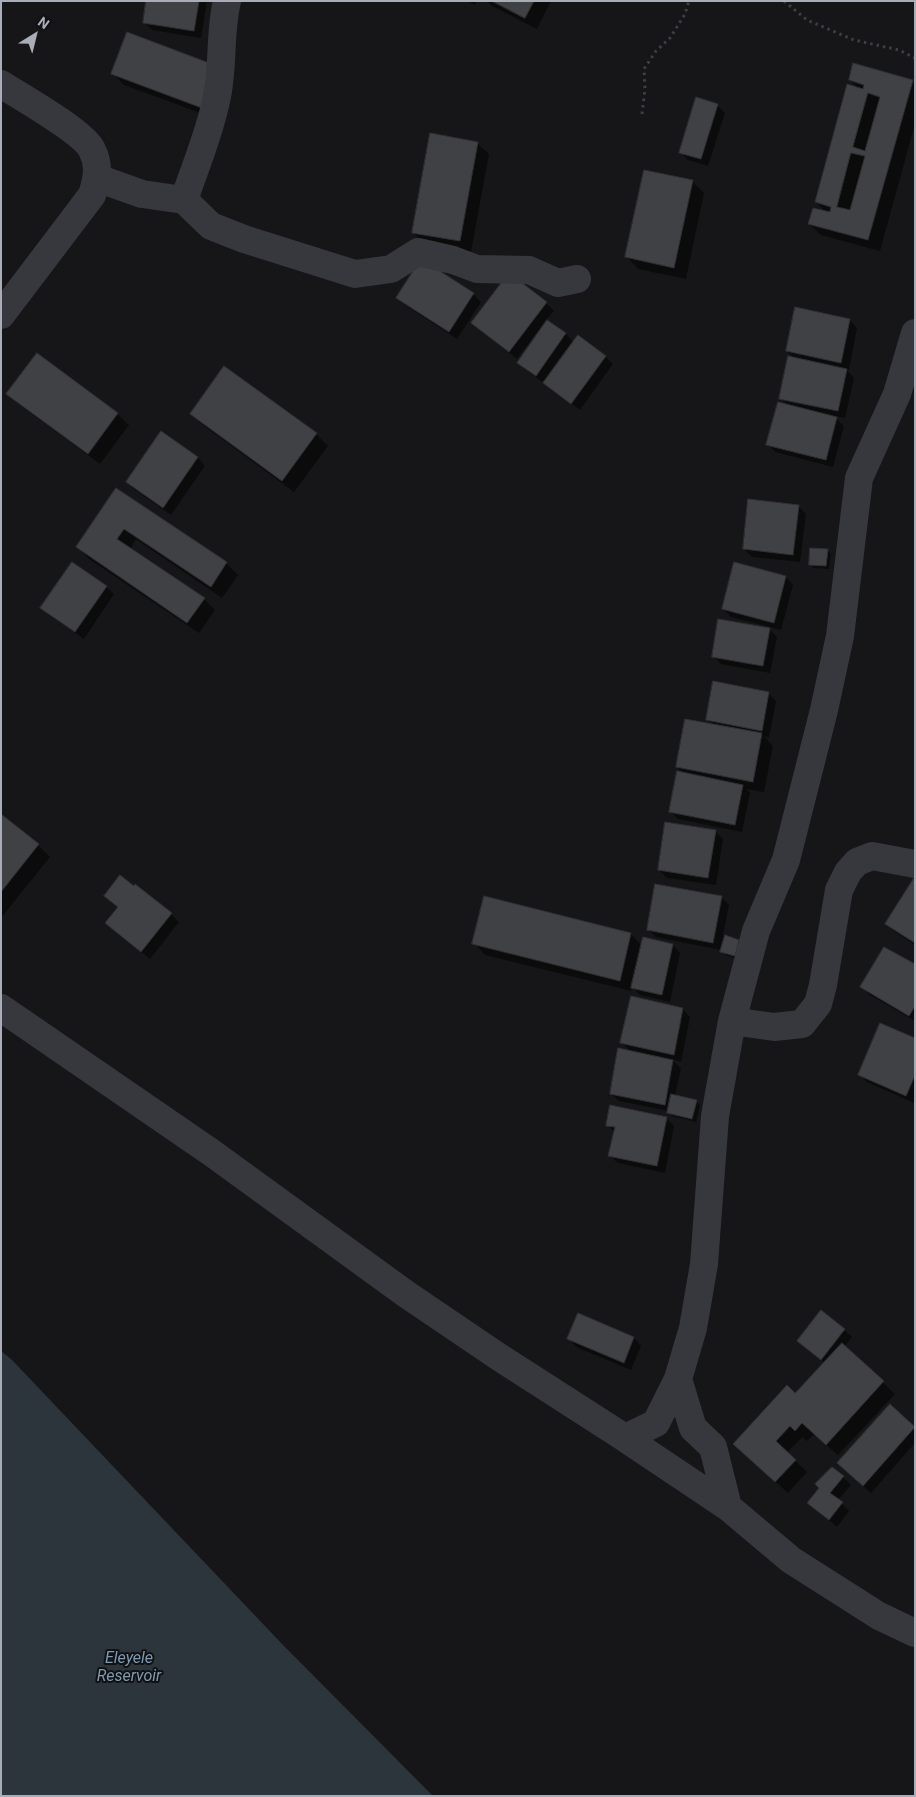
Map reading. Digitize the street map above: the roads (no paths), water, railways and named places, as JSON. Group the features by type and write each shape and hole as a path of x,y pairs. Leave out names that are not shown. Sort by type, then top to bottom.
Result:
{"street":[{"path":"184,200 217,100 222,56 223,17 227,1"},
{"path":"1,84 79,134 92,148 96,160 97,178 92,195 1,315"},
{"path":"97,178 142,194 184,200 211,226 244,239 355,274 391,269 418,252 453,260 477,269 530,270 558,283 577,280"},
{"path":"625,1438 656,1423 678,1379 693,1328 704,1264 715,1116 732,1021 756,931 786,860 824,710 840,636 859,478 897,394 915,333"},
{"path":"732,1021 774,1027 802,1024 818,1004 839,890 848,872 857,862 872,856 915,864"},
{"path":"1,1008 212,1154 406,1294 728,1507 791,1560 878,1616 915,1633"},
{"path":"678,1379 693,1428 713,1446 728,1507"}],"water":[{"name":"Eleyele Reservoir","path":"1,1351 12,1360 284,1646 433,1796 1,1796"}]}
